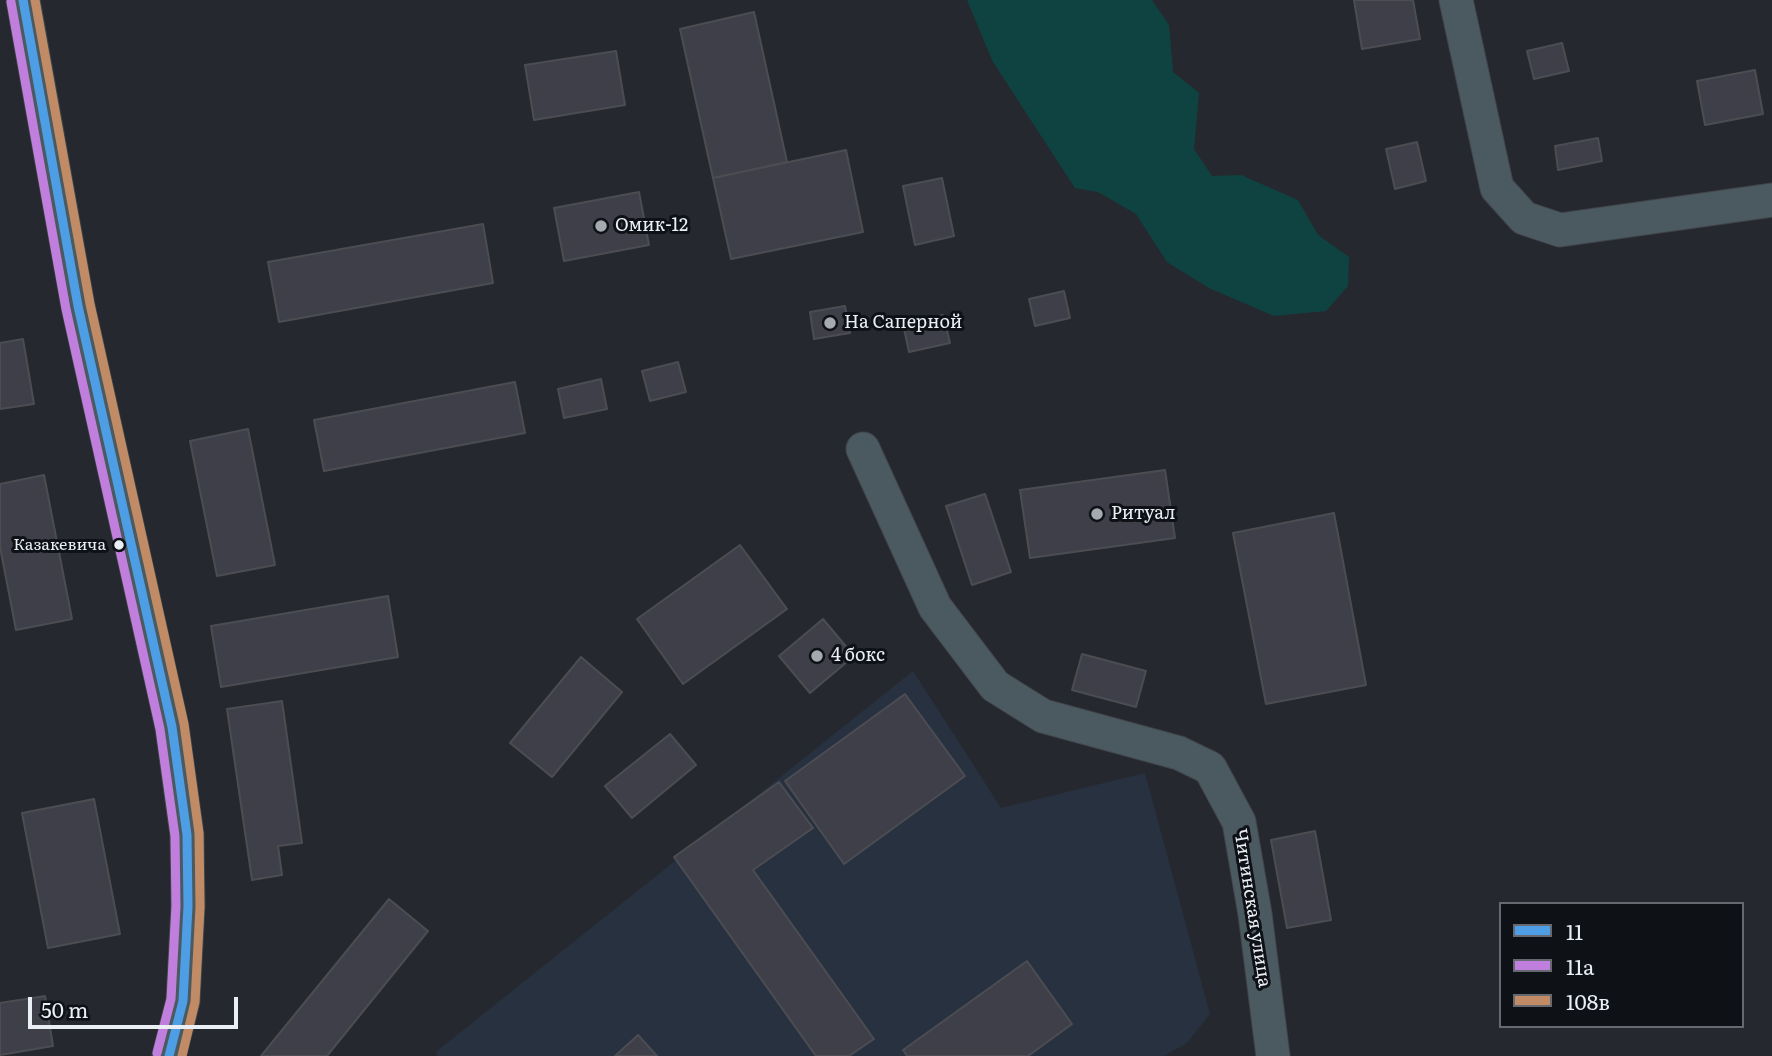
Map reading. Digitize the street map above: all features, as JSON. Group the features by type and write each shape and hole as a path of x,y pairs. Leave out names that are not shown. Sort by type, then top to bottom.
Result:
{"street":[{"path":"23,0 78,306 172,727 187,835 183,1001 169,1056"},
{"path":"1456,0 1497,188 1524,218 1560,230 1772,200"},
{"name":"Читинская улица","path":"863,449 935,607 995,686 1043,716 1179,753 1210,768 1239,822 1255,914 1273,1056"}],"shaded area":[{"path":"967,0 1152,0 1169,25 1173,72 1199,93 1194,149 1212,176 1241,175 1298,200 1318,235 1349,257 1348,286 1326,311 1274,316 1209,288 1167,262 1136,214 1098,192 1075,188 993,62"},
{"path":"913,671 1001,808 1145,773 1210,1014 1187,1043 1164,1056 437,1056 437,1051"}],"building":[{"path":"1354,0 1413,0 1420,39 1362,49"},
{"path":"754,12 787,162 713,178 680,29"},
{"path":"1562,43 1569,71 1534,79 1527,51"},
{"path":"616,51 625,105 534,120 525,65"},
{"path":"1755,70 1763,114 1705,125 1697,81"},
{"path":"1598,138 1602,161 1558,170 1555,146"},
{"path":"1417,142 1426,181 1395,189 1386,149"},
{"path":"846,150 863,232 731,259 713,178"},
{"path":"942,178 954,236 915,245 903,186"},
{"name":"Омик-12","path":"639,192 649,245 564,261 554,208"},
{"path":"483,224 493,283 279,322 268,262"},
{"path":"1064,291 1070,318 1035,326 1029,299"},
{"name":"На Саперной","path":"845,306 850,333 814,339 810,312"},
{"path":"943,315 950,343 909,352 903,324"},
{"path":"23,339 34,404 0,409 0,343"},
{"path":"678,362 686,392 650,401 642,371"},
{"path":"601,379 607,409 564,418 558,389"},
{"path":"515,382 525,433 324,471 314,420"},
{"path":"248,429 275,565 217,576 190,441"},
{"name":"Ритуал","path":"1165,470 1175,538 1030,558 1020,490"},
{"path":"44,475 72,619 16,630 0,547 0,484"},
{"path":"985,494 1011,572 972,585 946,506"},
{"path":"1334,513 1366,685 1266,704 1233,533"},
{"path":"740,545 787,609 683,684 637,619"},
{"path":"388,596 398,657 221,687 211,626"},
{"name":"4 бокс","path":"823,619 854,656 810,693 779,656"},
{"path":"1082,654 1146,671 1136,707 1072,690"},
{"path":"581,657 622,692 552,777 510,743"},
{"path":"905,694 965,776 844,864 785,781"},
{"path":"282,701 302,843 278,846 282,875 252,880 227,709"},
{"path":"670,734 696,765 632,818 605,786"},
{"path":"779,782 813,828 753,870 874,1039 849,1056 816,1056 674,857"},
{"path":"94,799 120,934 48,948 22,813"},
{"path":"1315,831 1331,920 1287,928 1271,840"},
{"path":"389,899 428,931 327,1056 261,1056"},
{"path":"1027,961 1072,1024 1028,1056 907,1056 903,1050"},
{"path":"45,996 53,1046 0,1055 0,1003"},
{"path":"638,1035 657,1056 615,1056"}],"transit line":[{"name":"11","path":"23,0 78,306 172,727 187,835 188,906 183,1001 169,1056"},
{"name":"108в","path":"35,0 90,304 184,724 199,833 200,907 195,1002 182,1056"},
{"name":"11а","path":"11,2 66,309 160,729 175,836 176,906 171,999 157,1053"}],"place":[{"name":"Омик-12","path":"601,226"},
{"name":"На Саперной","path":"830,323"},
{"name":"Ритуал","path":"1097,514"},
{"name":"Казакевича","path":"119,545"},
{"name":"4 бокс","path":"817,656"}]}
